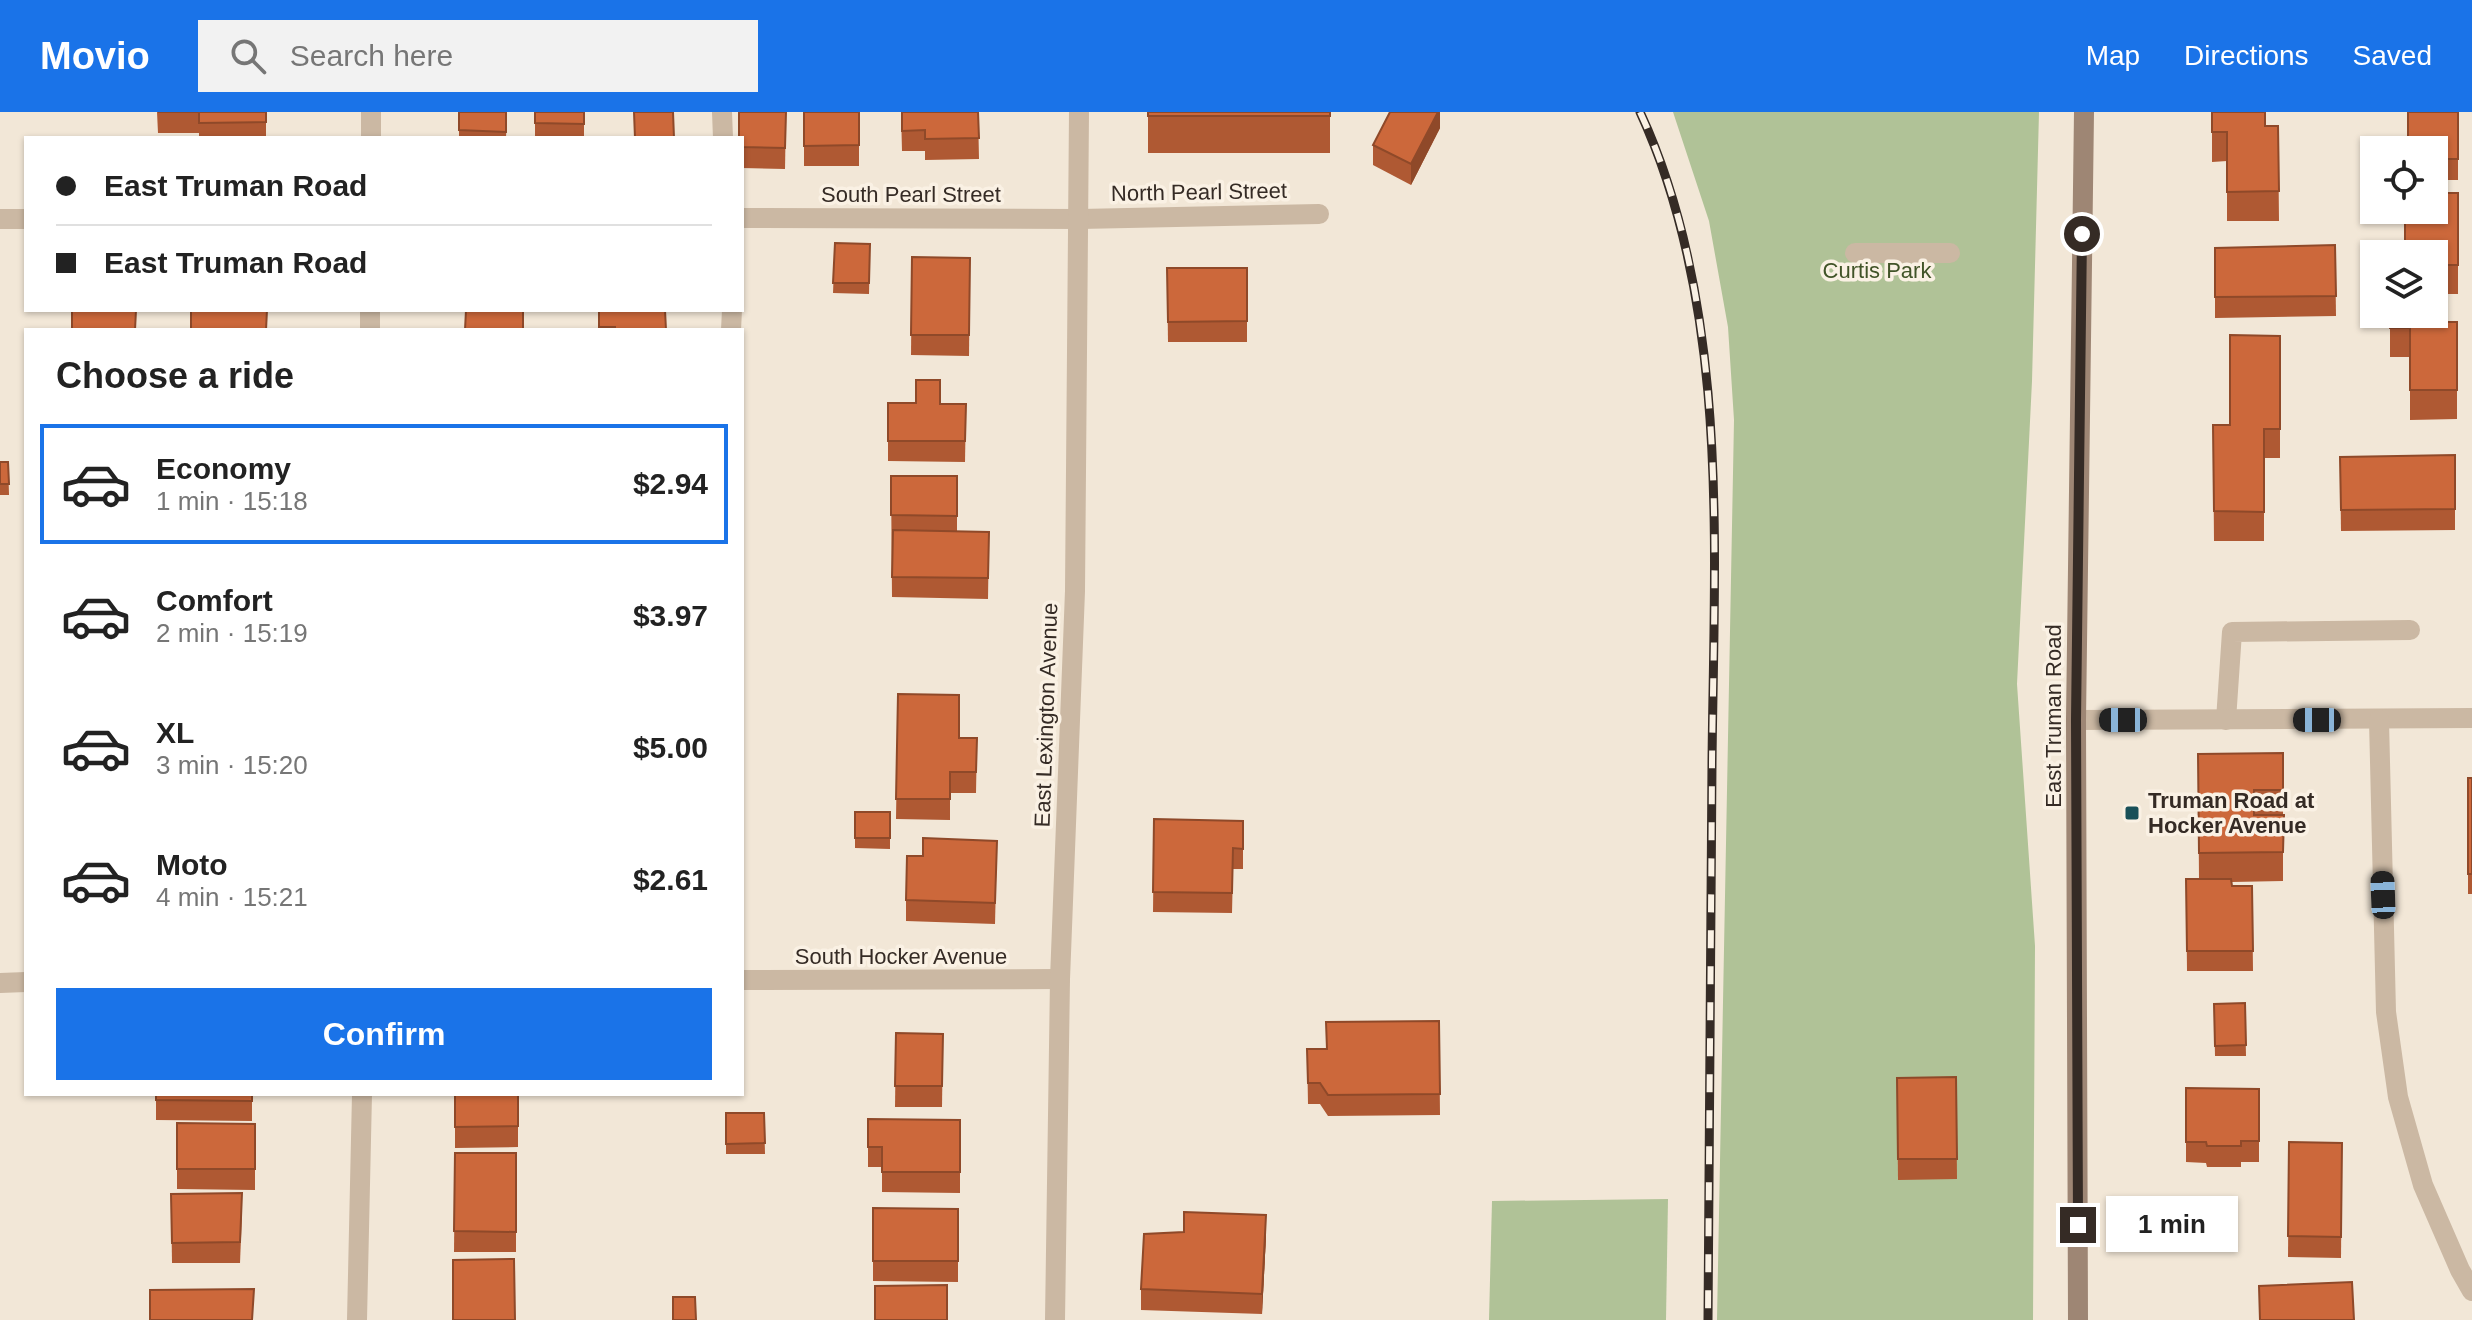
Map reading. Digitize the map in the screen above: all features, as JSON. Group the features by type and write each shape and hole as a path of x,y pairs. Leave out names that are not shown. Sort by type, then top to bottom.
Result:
{"main road":[{"name":"East Truman Road","path":"2078,1320 2076,720 2084,112"}],"street":[{"path":"371,112 371,136"},
{"path":"722,112 723,136"},
{"name":"East Lexington Avenue","path":"1055,1320 1060,979 1075,591 1079,112"},
{"name":"North Pearl Street","path":"1080,219 1319,214"},
{"name":"South Pearl Street","path":"744,218 1080,219"},
{"path":"0,219 24,219"},
{"path":"1855,253 1950,253"},
{"path":"2226,720 2232,632 2410,630"},
{"path":"2076,720 2472,718"},
{"path":"2379,720 2386,1012 2398,1097 2423,1185 2466,1267 2472,1291"},
{"name":"South Hocker Avenue","path":"744,980 1060,979"},
{"path":"0,983 24,982"},
{"path":"357,1320 362,1096"}],"green space":[{"name":"Curtis Park","path":"1673,112 2039,112 2032,381 2017,684 2035,946 2033,1320 1717,1320 1734,420 1728,327 1709,221"},
{"path":"1668,1199 1666,1320 1489,1320 1492,1201"}],"building":[{"path":"199,112 266,112 266,122 199,123"},
{"path":"459,112 506,112 506,132 459,130"},
{"path":"535,112 584,112 584,124 535,123"},
{"path":"634,112 673,112 674,136 635,136"},
{"path":"739,112 786,112 785,148 744,147 744,136 739,136"},
{"path":"804,112 859,112 859,145 804,146"},
{"path":"902,112 978,112 979,138 925,139 925,130 902,131"},
{"path":"1148,112 1330,112 1330,116 1148,116"},
{"path":"1390,112 1438,112 1411,164 1373,145"},
{"path":"2212,112 2265,112 2265,126 2278,126 2279,191 2227,192 2227,132 2212,132"},
{"path":"2408,112 2458,112 2458,159 2448,159 2448,136 2408,136"},
{"path":"2448,193 2458,193 2458,265 2448,265 2448,240 2405,240 2405,224 2448,224"},
{"path":"835,243 870,244 869,283 833,283"},
{"path":"2335,245 2336,296 2215,297 2215,248"},
{"path":"912,257 970,258 969,335 911,335"},
{"path":"1167,268 1247,268 1247,321 1168,322"},
{"path":"72,312 136,312 135,328 72,328"},
{"path":"191,312 267,312 266,328 191,328"},
{"path":"466,312 523,312 523,328 465,328"},
{"path":"599,312 665,312 666,328 599,327"},
{"path":"2448,322 2457,322 2457,390 2410,390 2410,328 2448,328"},
{"path":"2230,335 2280,336 2280,429 2264,429 2264,512 2214,511 2213,425 2230,425"},
{"path":"916,380 940,380 940,404 966,404 965,441 888,441 888,403 916,403"},
{"path":"2455,455 2455,509 2341,510 2340,457"},
{"path":"0,462 8,462 9,484 0,484"},
{"path":"891,476 957,476 957,516 891,515"},
{"path":"893,530 989,532 988,578 892,577"},
{"path":"898,694 959,695 959,738 977,738 976,772 950,772 950,799 896,799"},
{"path":"2283,753 2283,790 2254,790 2254,815 2284,815 2283,852 2199,853 2198,754"},
{"path":"2468,778 2472,778 2472,874 2468,874"},
{"path":"855,812 890,812 890,838 855,838"},
{"path":"1154,819 1243,821 1243,849 1233,848 1232,893 1153,892"},
{"path":"923,838 997,841 995,903 906,900 907,856 923,856"},
{"path":"2186,879 2231,879 2232,886 2252,886 2253,951 2187,951"},
{"path":"2245,1003 2246,1045 2215,1046 2214,1004"},
{"path":"1439,1021 1440,1094 1328,1095 1320,1083 1308,1083 1307,1049 1327,1049 1326,1022"},
{"path":"896,1033 943,1034 942,1086 895,1086"},
{"path":"1956,1077 1957,1159 1898,1159 1897,1078"},
{"path":"2186,1088 2259,1089 2259,1141 2241,1141 2241,1146 2207,1146 2206,1142 2186,1142"},
{"path":"156,1096 252,1096 252,1101 156,1100"},
{"path":"455,1096 518,1096 518,1126 455,1127"},
{"path":"726,1113 764,1113 765,1143 726,1144"},
{"path":"868,1119 960,1120 960,1172 882,1172 882,1147 868,1147"},
{"path":"177,1123 255,1124 255,1169 177,1169"},
{"path":"2289,1142 2342,1143 2341,1237 2288,1236"},
{"path":"455,1153 516,1153 516,1232 454,1231"},
{"path":"242,1193 240,1242 172,1243 171,1194"},
{"path":"873,1208 958,1209 958,1261 873,1261"},
{"path":"1184,1212 1266,1215 1262,1294 1141,1289 1144,1234 1184,1232"},
{"path":"514,1259 515,1320 453,1320 453,1260"},
{"path":"2352,1282 2354,1320 2260,1320 2259,1286"},
{"path":"947,1285 947,1320 875,1320 875,1286"},
{"path":"254,1289 252,1320 150,1320 150,1290"},
{"path":"673,1297 695,1297 696,1320 673,1320"}],"railway":[{"path":"1640,112 1669,188 1690,267 1703,348 1711,432 1714,600 1708,1320"}],"place":[{"name":"Truman Road at Hocker Avenue","path":"2132,813"}],"route":[{"path":"2078,1225 2076,720 2082,234"}]}
